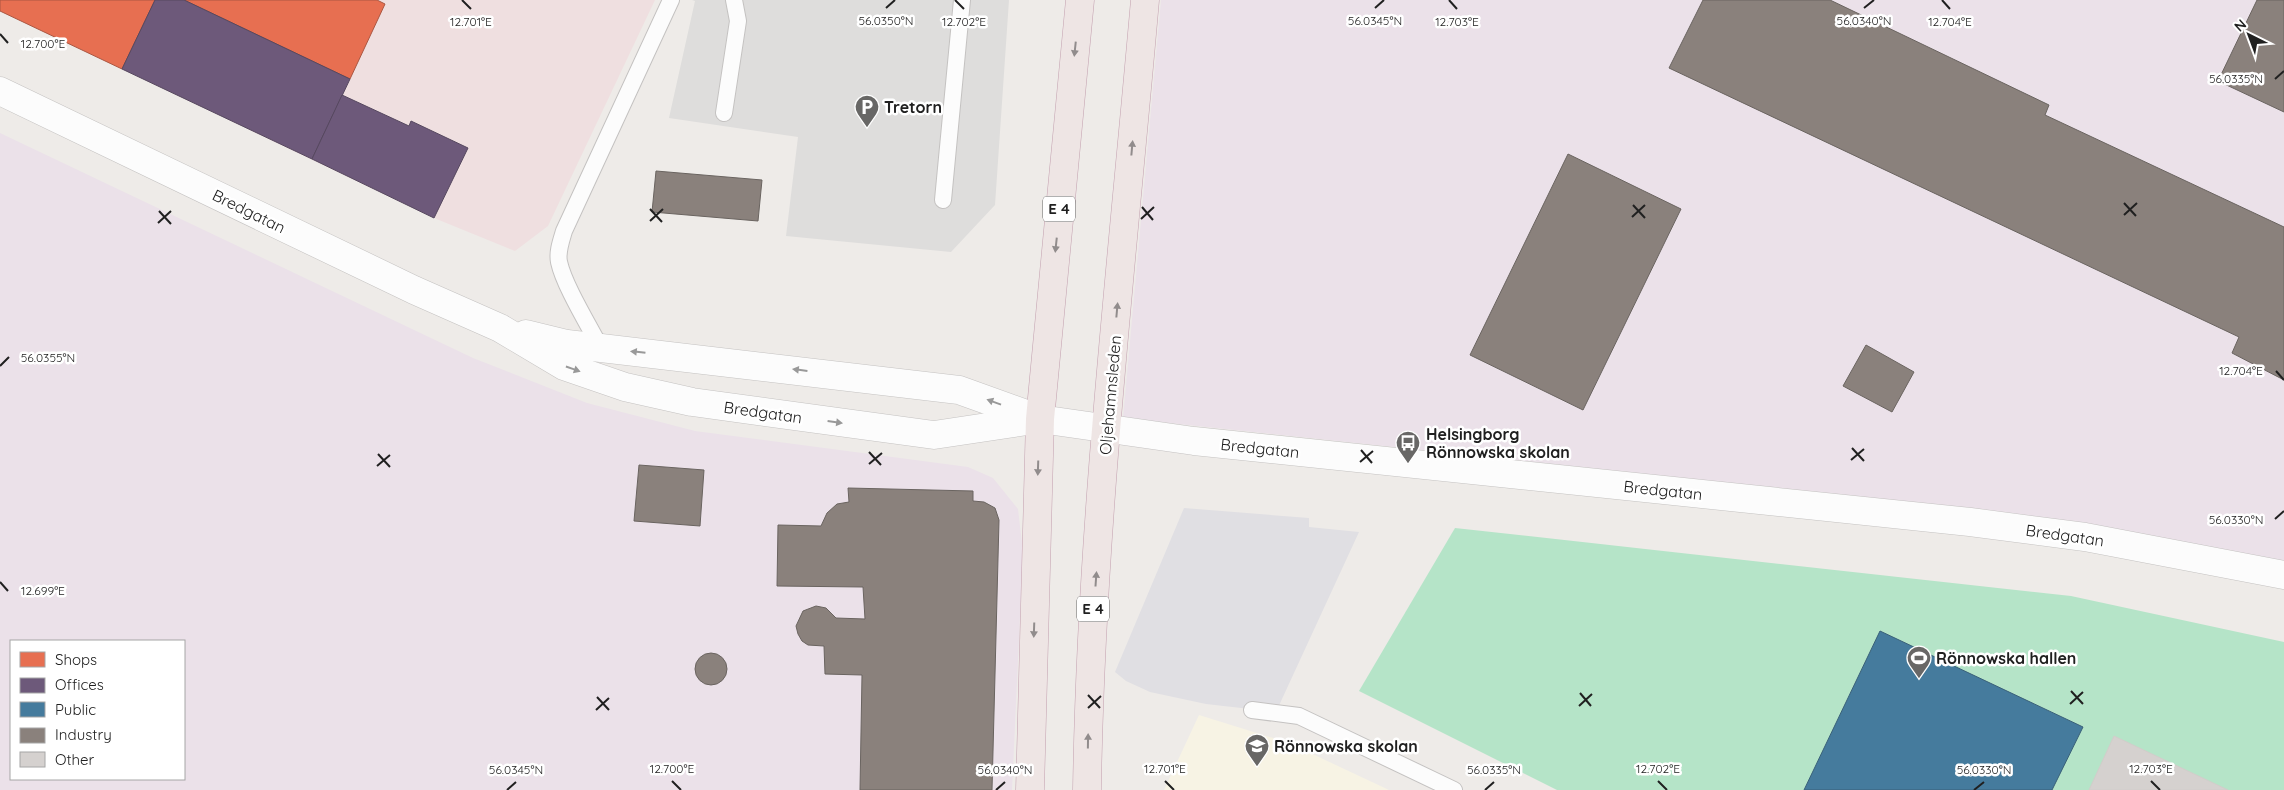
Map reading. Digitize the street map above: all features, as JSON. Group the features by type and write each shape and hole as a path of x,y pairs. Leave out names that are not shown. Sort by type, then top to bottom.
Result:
{"highway":[{"name":"E 4","path":"1030,790 1040,419 1080,0"},
{"name":"Oljehamnsleden","path":"1087,790 1091,640 1107,428 1145,0"}],"street":[{"name":"Bredgatan","path":"0,91 414,290 500,328 564,366 625,387 692,402 934,435 1040,419"},
{"name":"Bredgatan","path":"500,328 567,344 959,390 1040,419 1194,441 1970,522 2085,537 2284,574"}],"lane":[{"path":"600,347 564,275 559,261 559,248 564,231 671,0"},
{"path":"724,112 738,21 734,0"},
{"path":"943,200 962,0"},
{"path":"1252,710 1299,716 1454,790"}],"shaded area":[{"path":"0,0 655,0 548,226 515,251 434,218 0,11"},
{"name":"Tretorn","path":"692,0 1009,0 995,205 951,252 786,236 798,137 669,118 695,1"},
{"path":"1161,0 2284,0 2284,561 1973,509 1123,418"},
{"path":"0,133 473,358 587,403 695,431 968,467 993,478 1018,509 1023,552 1012,790 0,790"},
{"path":"1184,508 1309,518 1309,527 1359,532 1276,712 1206,704 1150,692 1126,681 1115,672"},
{"name":"Rönnowska skolan","path":"1199,715 1289,743 1389,790 1164,790"}],"green space":[{"path":"1455,528 2071,596 2284,642 2284,790 1557,790 1359,691"}],"building: Shops":[{"path":"0,0 155,0 122,69 0,11"},
{"path":"184,0 377,0 385,4 350,79"}],"building: Offices":[{"path":"155,0 184,0 350,79 312,159 122,69"},
{"path":"342,95 409,126 411,121 468,148 434,218 312,159"}],"building: Public":[{"name":"Rönnowska hallen","path":"1880,631 2083,727 2052,790 1804,790"}],"building: Industry":[{"path":"1703,0 1830,0 2049,105 2045,115 2284,227 2284,380 2232,353 2239,337 1669,68"},
{"path":"2257,0 2284,0 2284,112 2218,81"},
{"path":"1568,154 1681,209 1583,410 1470,355"},
{"path":"656,171 762,180 758,221 652,212"},
{"path":"1866,345 1914,372 1892,412 1843,386"},
{"path":"639,465 704,470 700,526 634,521"},
{"path":"848,488 973,491 973,501 984,502 995,508 999,520 992,790 860,790 862,675 825,674 824,646 808,645 802,641 796,626 803,611 816,606 826,608 836,618 865,619 863,587 777,586 778,525 821,526 827,513 837,504 849,502"},
{"path":"711,653 717,654 722,658 726,663 726,675 722,680 717,684 711,685 705,684 700,680 696,675 695,669 696,663 700,658 705,654"}],"building: Other":[{"path":"2114,736 2228,790 2089,790"}],"place":[{"name":"Tretorn","path":"867,128"},
{"name":"Helsingborg Rönnowska skolan","path":"1408,464"},
{"name":"Rönnowska hallen","path":"1919,679"},
{"name":"Rönnowska skolan","path":"1257,767"}]}
